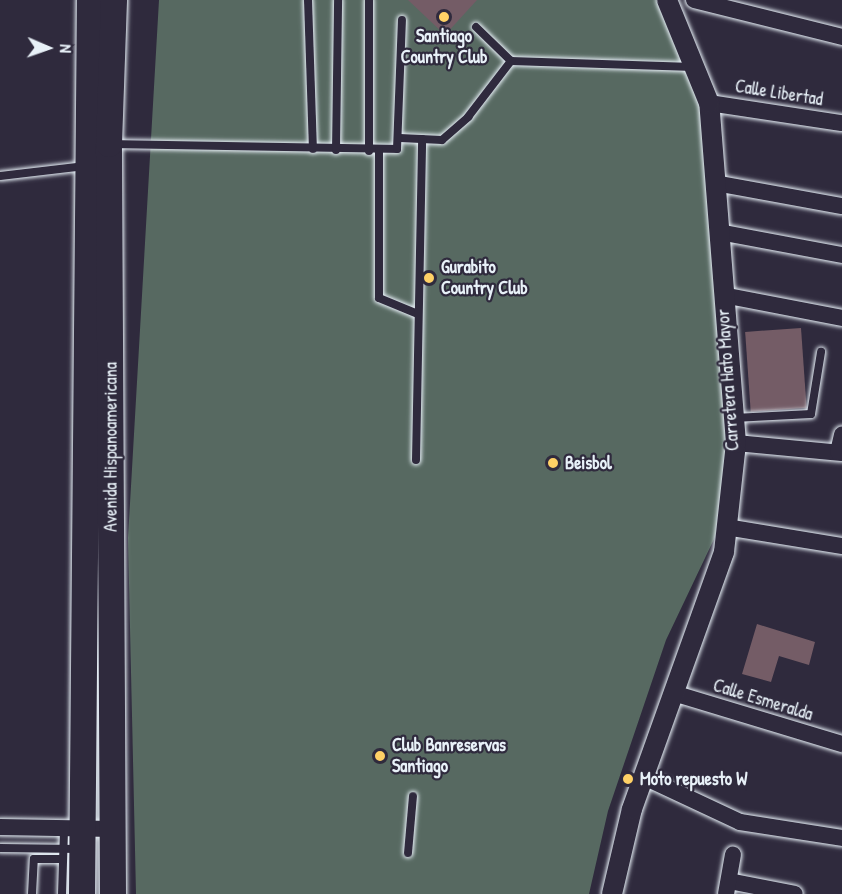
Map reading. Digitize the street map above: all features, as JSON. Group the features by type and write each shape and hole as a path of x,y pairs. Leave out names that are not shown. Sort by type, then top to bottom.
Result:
{"main road":[{"name":"Avenida Hispanoamericana","path":"95,2 95,151 113,894"},
{"name":"Avenida Hispanoamericana","path":"82,894 71,843 95,151"}],"street":[{"name":"Carretera Hato Mayor","path":"612,894 644,777 723,552 736,443 709,103 667,0"},
{"path":"694,0 842,37"},
{"name":"Calle Libertad","path":"709,103 842,123"},
{"path":"715,183 842,206"},
{"path":"719,232 842,255"},
{"path":"723,295 842,318"},
{"path":"736,443 840,453 842,435"},
{"path":"726,526 842,546"},
{"name":"Calle Esmeralda","path":"673,693 842,744"},
{"path":"644,777 740,822 842,838"},
{"path":"0,827 71,843 112,829"},
{"path":"734,855 727,887 795,894"}],"lane":[{"path":"308,0 313,149"},
{"path":"336,150 338,0"},
{"path":"369,0 369,151"},
{"path":"0,176 95,151 313,149 379,151 397,149 400,138 402,20"},
{"path":"476,27 511,61 695,66"},
{"path":"400,138 442,140 468,117 511,61"},
{"path":"416,460 422,139"},
{"path":"379,151 379,298 418,314"},
{"path":"733,418 811,414 821,352"},
{"path":"408,854 414,796"},
{"path":"0,848 71,843"},
{"path":"32,894 34,860 71,843"},
{"path":"62,894 71,843"}],"green space":[{"name":"Gurabito Country Club","path":"159,0 660,0 703,109 728,446 715,537 666,640 608,811 589,894 136,894 128,538"}],"building":[{"name":"Santiago Country Club","path":"408,0 477,0 445,35"},
{"path":"801,328 807,408 751,412 745,332"},
{"path":"757,624 815,642 809,665 779,656 771,682 742,674"}],"place":[{"name":"Santiago Country Club","path":"444,17"},
{"name":"Gurabito Country Club","path":"429,278"},
{"name":"Beisbol","path":"553,463"},
{"name":"Club Banreservas Santiago","path":"380,756"},
{"name":"Moto repuesto W","path":"628,779"}]}
